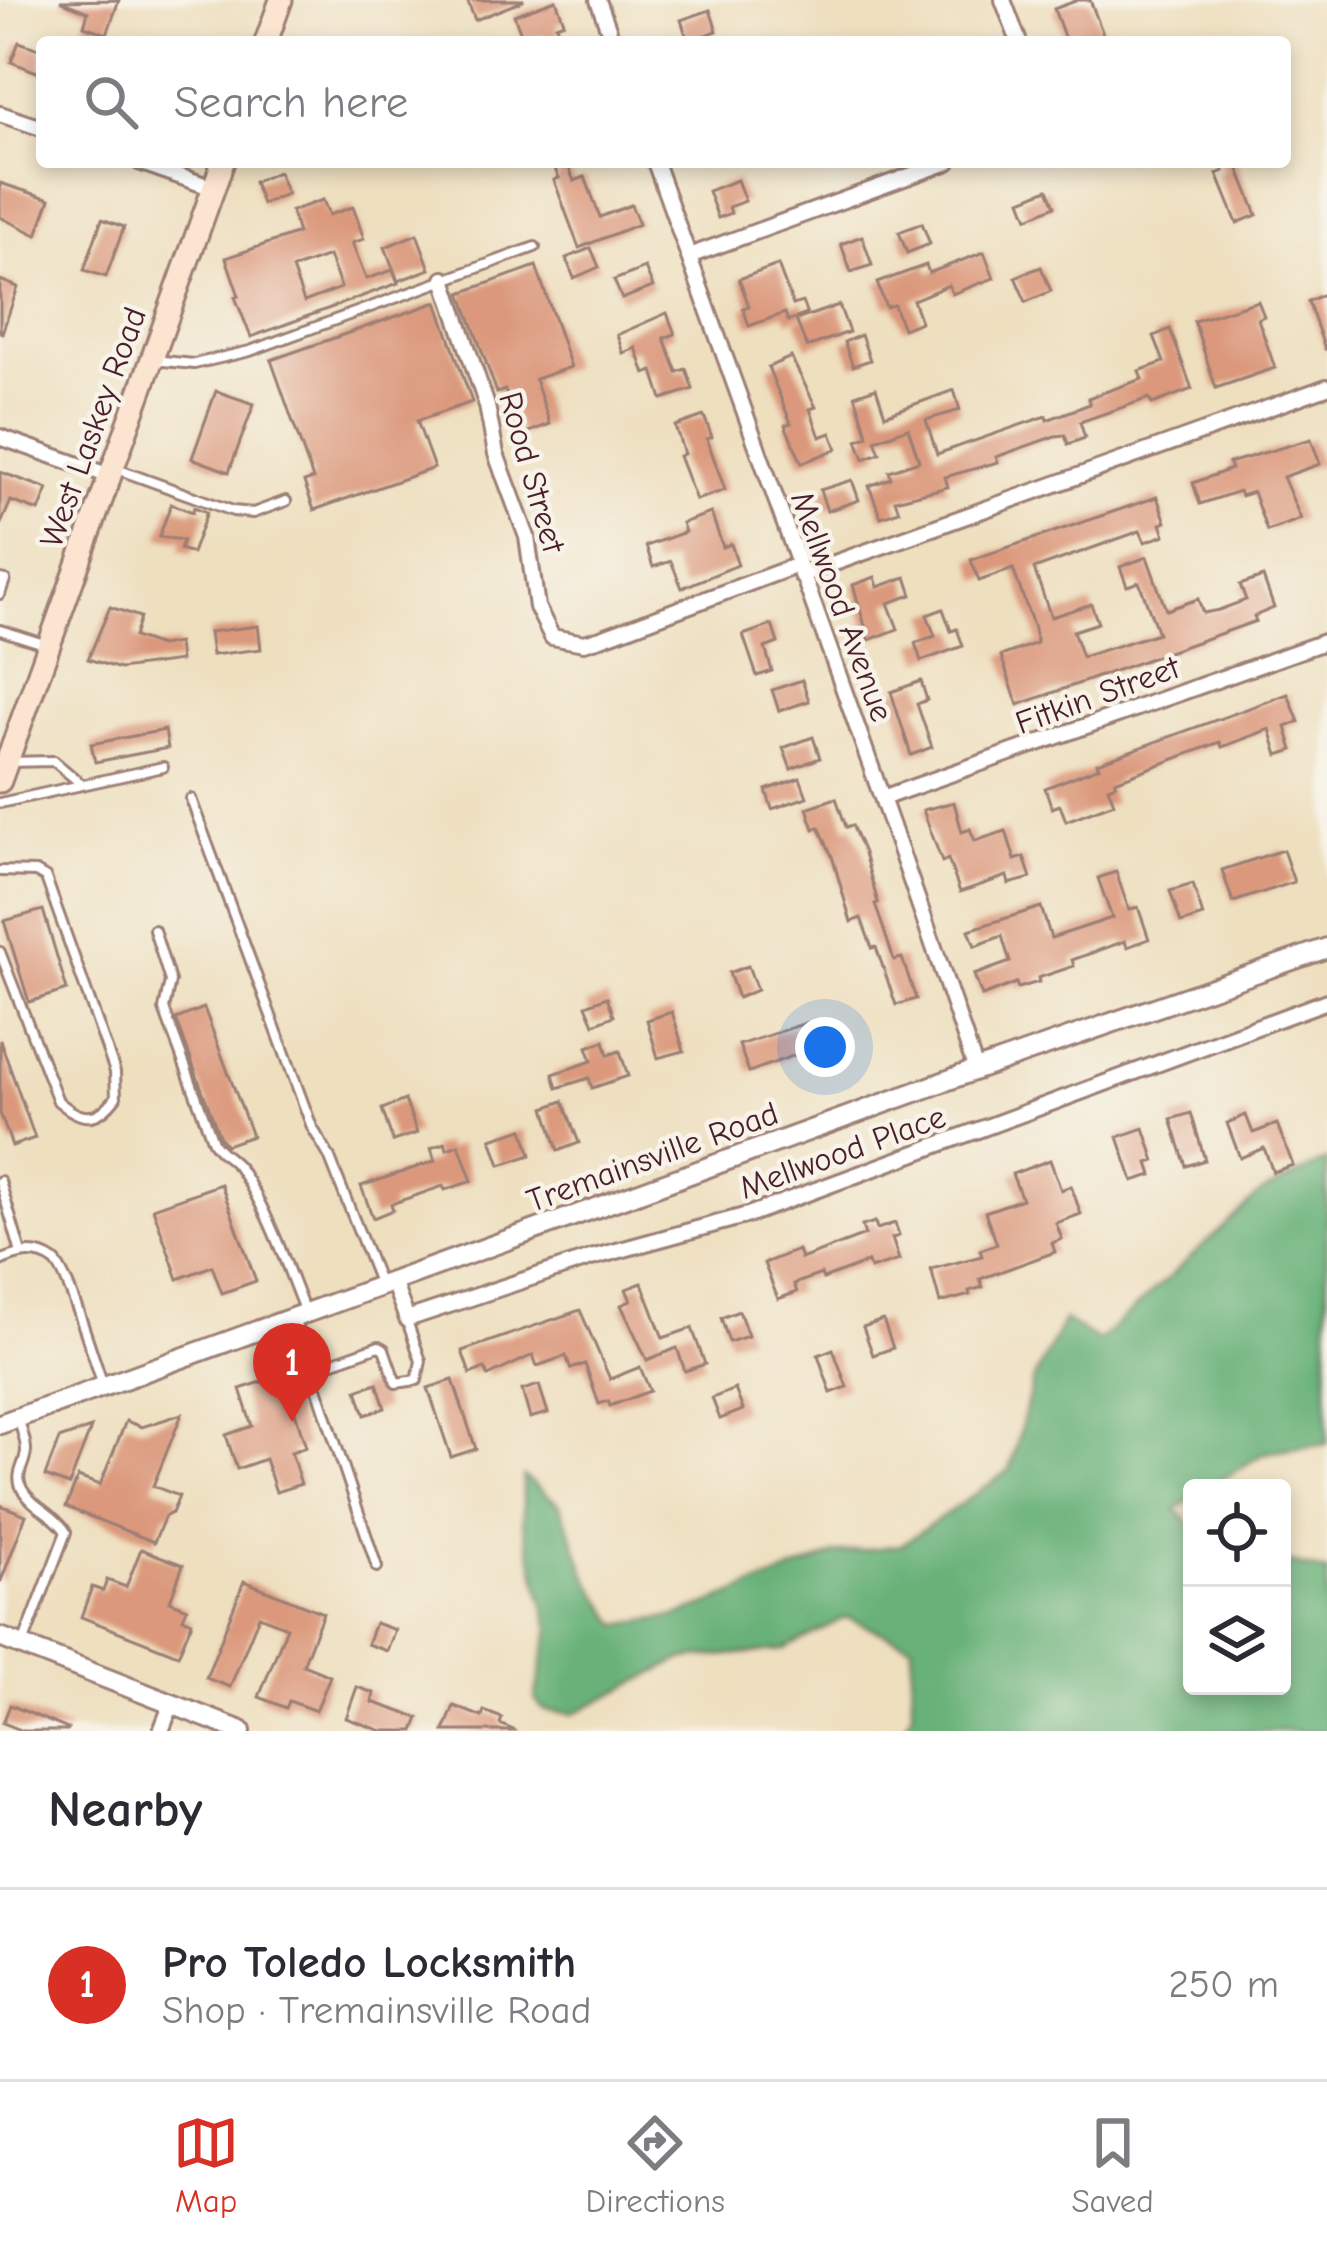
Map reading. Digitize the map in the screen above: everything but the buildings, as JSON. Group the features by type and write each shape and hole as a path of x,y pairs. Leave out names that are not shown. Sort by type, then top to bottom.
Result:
{"main road":[{"path":"268,36 281,0"},
{"name":"West Laskey Road","path":"2,768 221,168"}],"street":[{"path":"598,0 611,36"},
{"path":"1004,0 1017,36"},
{"path":"0,114 36,126"},
{"path":"156,168 213,188"},
{"name":"Mellwood Avenue","path":"658,168 885,797 976,1070"},
{"path":"689,256 931,168"},
{"name":"Rood Street","path":"444,279 487,406 496,454 527,537 537,608 552,637 567,642 601,638 1327,387"},
{"path":"0,437 111,472"},
{"name":"Fitkin Street","path":"885,797 1327,640"},
{"name":"Tremainsville Road","path":"9,1420 1327,948"},
{"name":"Mellwood Place","path":"406,1319 592,1258 748,1215 1327,1001"},
{"path":"387,1284 406,1319"},
{"path":"0,1637 242,1731"},
{"path":"161,1731 172,1703"}],"lane":[{"path":"152,359 194,364 250,351 535,248"},
{"path":"111,472 233,511 254,512 286,501"},
{"path":"0,579 4,580 0,594"},
{"path":"0,630 49,646"},
{"path":"2,768 54,761 81,784"},
{"path":"0,803 163,766"},
{"path":"191,799 311,1126 387,1284"},
{"path":"0,871 36,872 46,878 115,1072 116,1097 106,1112 90,1118 76,1116 58,1101 0,952"},
{"path":"154,930 170,981 164,1010 213,1142 237,1164 257,1200 300,1316 311,1370 376,1567"},
{"path":"0,1181 21,1252"},
{"path":"0,1261 21,1252 40,1254 61,1268 104,1386"},
{"path":"311,1370 379,1346 396,1383 417,1380 421,1361 406,1319"},
{"path":"9,1420 27,1453 19,1472 20,1486 66,1532 22,1646"}],"green space":[{"path":"1327,1160 1327,1444 1264,1453 1223,1479 1183,1479 1183,1505 1176,1509 1183,1516 1183,1695 1291,1695 1291,1563 1327,1572 1327,1731 903,1731 912,1711 912,1645 846,1617 782,1650 683,1659 573,1714 544,1710 535,1699 550,1628 523,1523 523,1476 560,1505 588,1578 618,1625 678,1616 835,1554 901,1545 1010,1470 1033,1381 1064,1320 1099,1341 1261,1193"}],"place":[{"name":"Pro Toledo Locksmith","path":"292,1422"}]}
